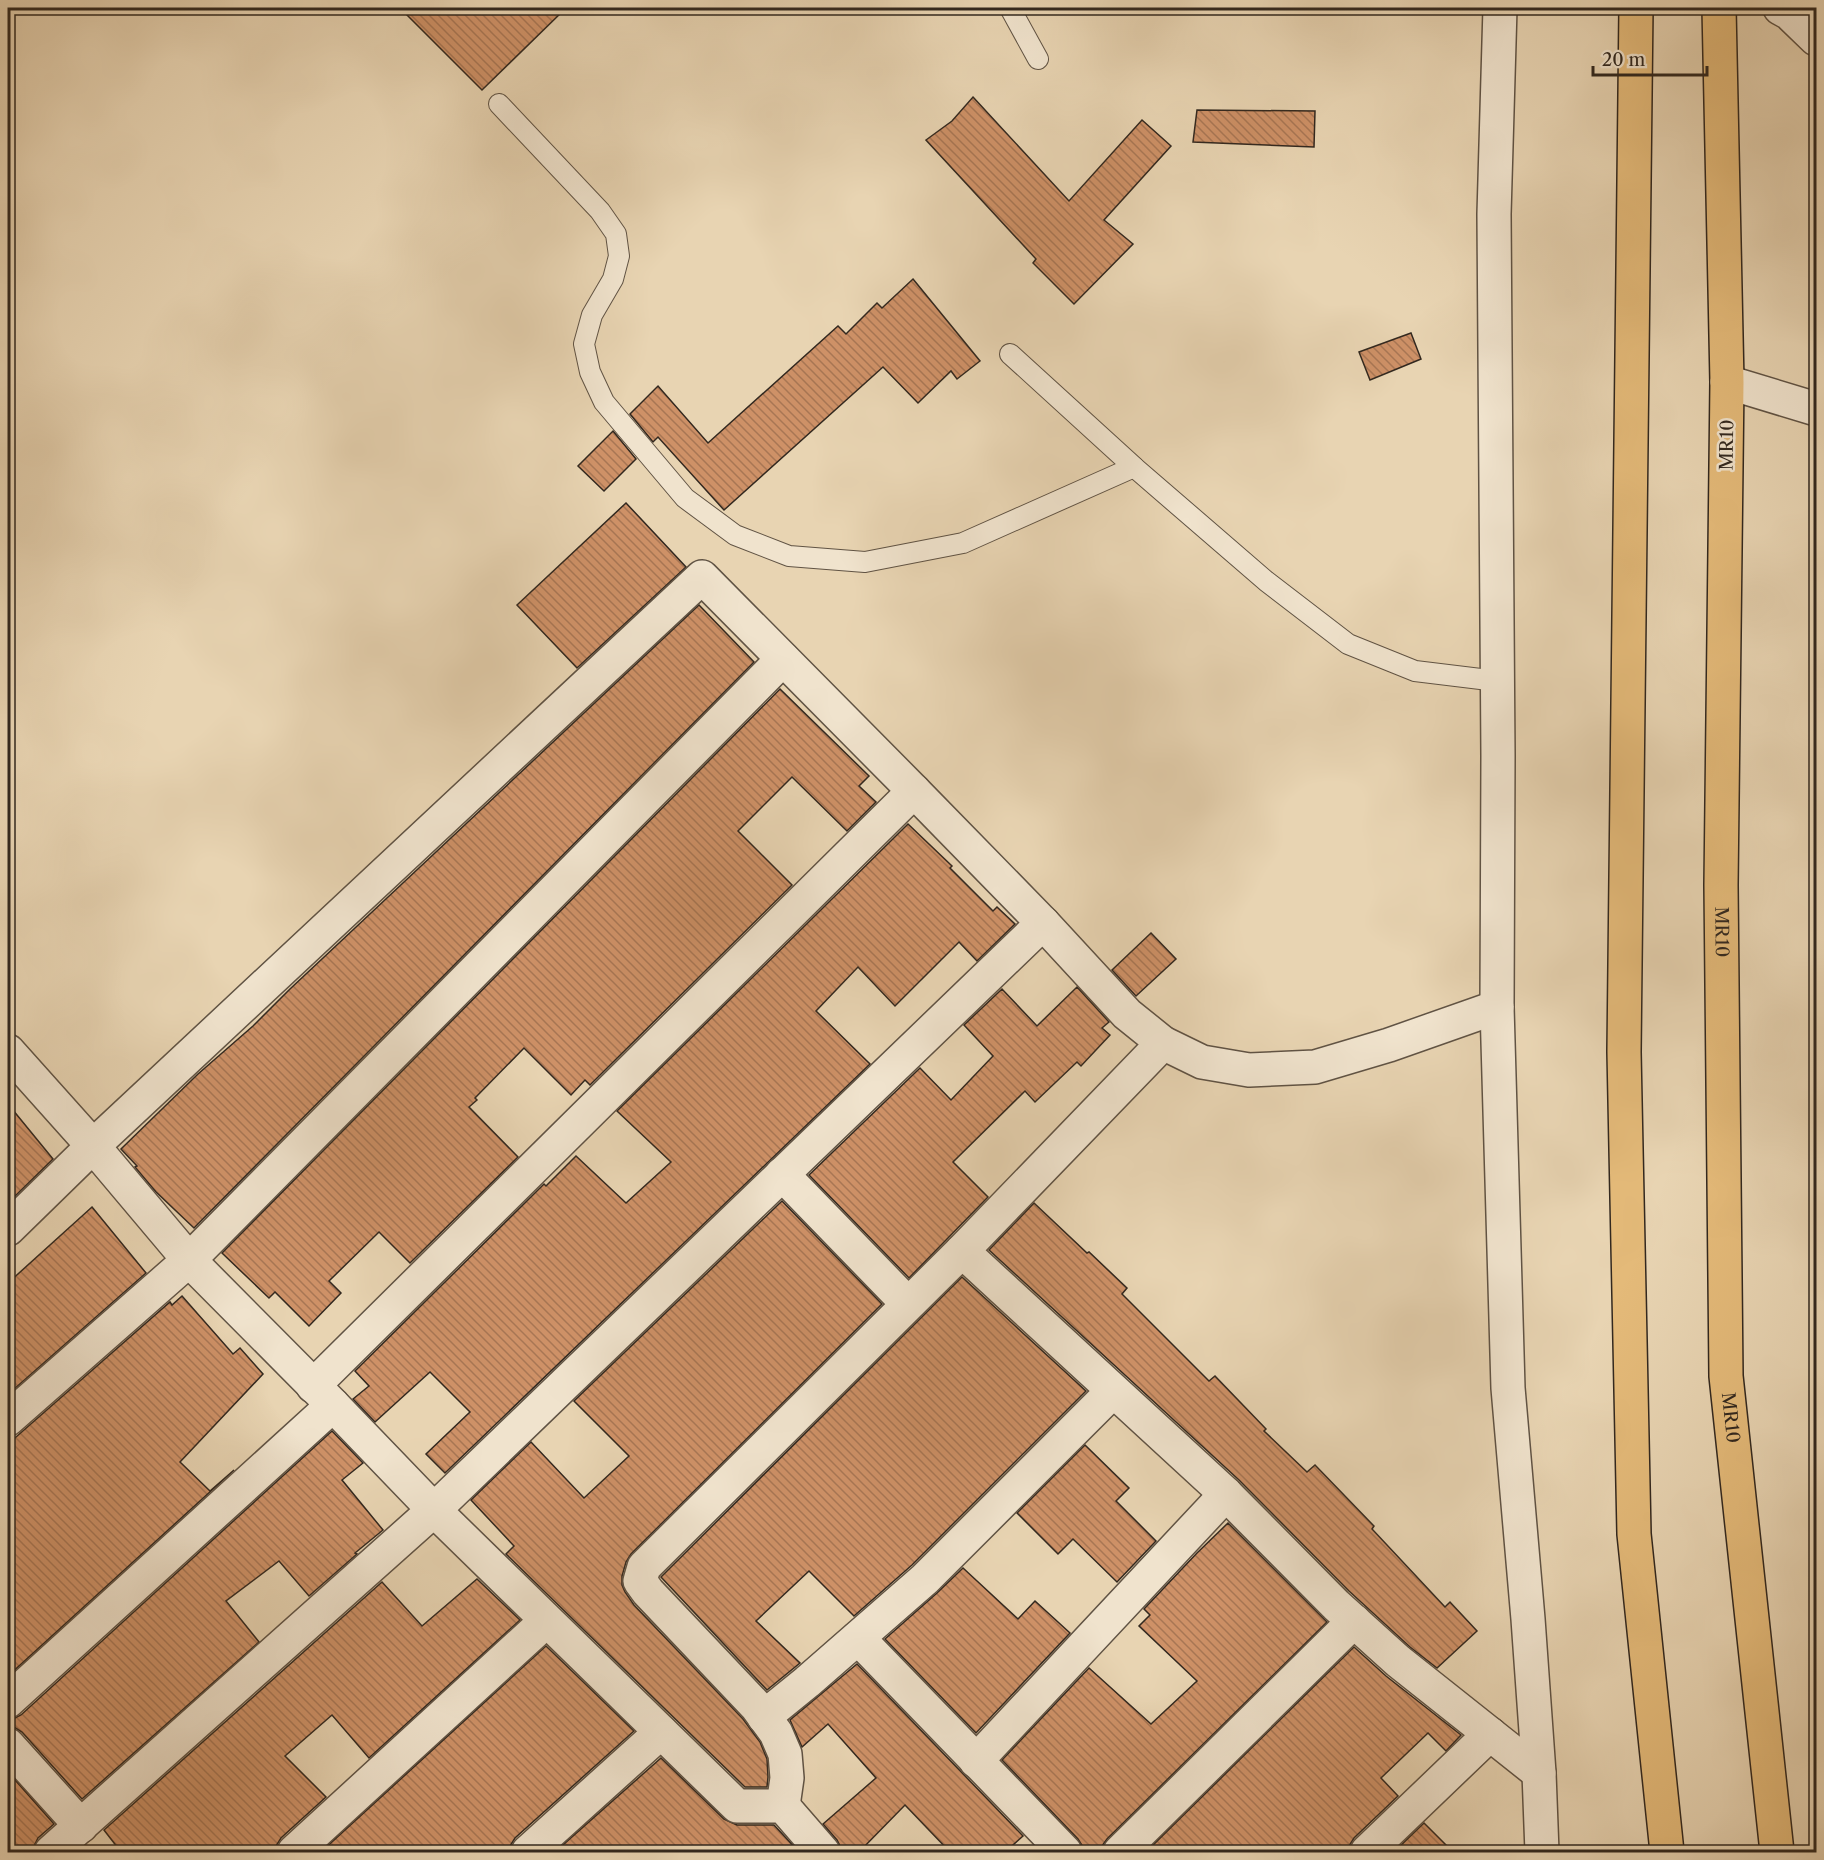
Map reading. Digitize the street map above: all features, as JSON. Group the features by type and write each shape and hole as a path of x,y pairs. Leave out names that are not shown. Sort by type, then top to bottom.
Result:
{"main road":[{"path":"1636,8 1624,1064 1634,1534 1667,1852"},
{"name":"MR10","path":"1719,8 1727,382 1721,885 1725,1376 1777,1852"}],"street":[{"path":"1500,8 1494,214 1497,1007 1508,1388 1528,1619 1542,1852"},
{"path":"1788,9 1816,39"},
{"path":"1727,382 1816,409"},
{"path":"8,1229 93,1146 702,577 1043,923 1128,1014 1163,1043 1202,1062 1249,1070 1315,1067 1389,1045 1497,1007"},
{"path":"8,1419 189,1260 783,659"},
{"path":"8,1701 323,1395 914,791"},
{"path":"51,1852 434,1510 1043,923"},
{"path":"783,1806 787,1778 785,1754 776,1733 757,1707 648,1592 640,1581 644,1567 962,1251 1163,1043"},
{"path":"8,1051 93,1146 189,1260 546,1621 737,1806 783,1806 823,1852"},
{"path":"782,1174 908,1304"},
{"path":"962,1251 1226,1494 1354,1621 1398,1661 1539,1773"},
{"path":"765,1718 925,1579 1113,1391"},
{"path":"976,1761 1226,1494"},
{"path":"294,1852 546,1621"},
{"path":"1120,1852 1354,1621"},
{"path":"858,1638 1065,1852"},
{"path":"528,1852 661,1732"},
{"path":"1367,1852 1490,1734"},
{"path":"8,1745 81,1826"}],"lane":[{"path":"1010,8 1038,59"},
{"path":"499,104 600,211 616,234 619,256 613,279 592,315 584,344 590,372 604,402 685,498 735,535 789,556 865,561 963,543 1134,467"},
{"path":"1011,354 1134,467 1266,581 1348,644 1415,671 1497,681"}],"building":[{"path":"400,8 566,8 482,90"},
{"path":"973,97 1069,201 1142,120 1171,146 1104,220 1133,244 1074,304 1033,263 1036,259 926,140 952,121"},
{"path":"1197,110 1315,111 1314,147 1193,142"},
{"path":"913,279 980,361 957,379 951,371 918,403 883,367 724,510 658,437 653,442 630,414 658,386 708,443 838,326 846,334 877,303 882,308"},
{"path":"1411,333 1421,359 1370,380 1359,352"},
{"path":"613,431 636,459 604,491 578,466"},
{"path":"626,503 686,567 577,668 517,605"},
{"path":"699,605 754,662 194,1228 156,1192 121,1149 198,1074 253,1026"},
{"path":"780,689 869,776 859,786 876,802 847,831 792,777 738,831 792,885 590,1085 585,1080 571,1095 524,1048 469,1107 518,1157 410,1263 379,1232 329,1281 341,1293 309,1326 275,1292 269,1298 222,1253"},
{"path":"908,824 952,866 950,868 993,911 997,907 1015,924 977,961 959,942 895,1006 858,967 816,1011 870,1064 445,1473 426,1454 470,1412 430,1372 375,1422 353,1399 369,1386 355,1371 544,1184 546,1186 576,1156 626,1203 671,1162 617,1111"},
{"path":"1151,933 1176,959 1136,996 1112,970"},
{"path":"1077,987 1109,1022 1102,1028 1110,1035 1081,1066 1077,1062 1035,1102 1025,1091 953,1162 988,1197 909,1278 809,1175 920,1068 951,1100 993,1056 964,1025 1002,989 1037,1026"},
{"path":"8,1104 53,1159 8,1203"},
{"path":"782,1201 882,1304 631,1554 622,1576 622,1585 634,1605 743,1719 760,1742 767,1759 767,1787 745,1787 506,1554 514,1546 471,1500 531,1442 584,1498 629,1456 574,1401"},
{"path":"1034,1203 1127,1288 1122,1294 1209,1381 1215,1376 1266,1429 1264,1431 1307,1472 1315,1465 1374,1526 1372,1529 1445,1607 1450,1602 1477,1631 1437,1668 1410,1647 1349,1591 1239,1480 989,1250"},
{"path":"92,1207 146,1273 13,1390 8,1384 8,1283"},
{"path":"962,1277 1086,1391 912,1565 854,1616 809,1571 756,1621 800,1663 767,1690 661,1577"},
{"path":"182,1296 233,1354 240,1348 263,1374 180,1462 210,1491 234,1470 8,1676 8,1444 170,1302 172,1305"},
{"path":"332,1431 363,1463 342,1480 383,1530 309,1596 279,1561 226,1601 259,1642 82,1799 22,1732 14,1727 8,1727 8,1719 21,1715"},
{"path":"1085,1445 1129,1488 1116,1501 1156,1541 1117,1582 1073,1539 1058,1554 1017,1513"},
{"path":"1228,1523 1327,1622 1107,1839 1102,1846 1102,1852 1083,1852 1078,1839 1002,1760 1089,1668 1151,1724 1197,1681 1139,1626 1150,1615 1144,1609"},
{"path":"963,1568 1018,1619 1035,1601 1070,1633 976,1733 885,1639"},
{"path":"477,1579 520,1620 369,1758 332,1715 285,1756 326,1797 281,1838 276,1846 276,1852 121,1852 104,1830 382,1582 422,1626"},
{"path":"546,1646 634,1731 515,1838 510,1846 510,1852 321,1852"},
{"path":"1354,1647 1386,1676 1461,1735 1446,1751 1428,1733 1381,1778 1398,1796 1354,1838 1349,1846 1349,1852 1146,1852"},
{"path":"857,1664 1023,1836 1005,1852 950,1852 905,1805 859,1852 841,1852 837,1840 823,1824 876,1778 828,1724 802,1747 790,1720"},
{"path":"661,1758 724,1819 737,1825 774,1825 799,1852 555,1852"},
{"path":"8,1772 54,1824 38,1838 31,1852 8,1852"},
{"path":"1424,1823 1453,1852 1394,1852"}]}
